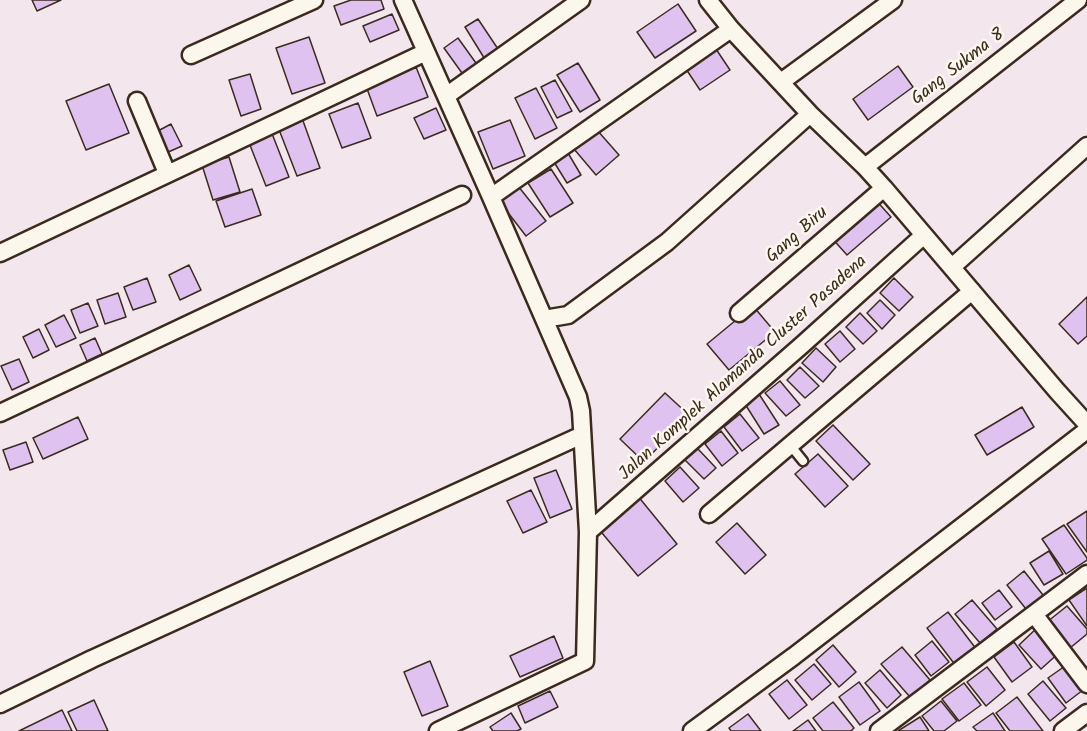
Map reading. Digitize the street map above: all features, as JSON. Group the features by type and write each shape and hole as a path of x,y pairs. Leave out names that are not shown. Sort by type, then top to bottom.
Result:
{"street":[{"path":"191,55 314,0"},
{"path":"403,0 578,397 582,411 588,532 585,661 438,731"},
{"path":"446,96 580,0"},
{"path":"710,0 731,28 810,114 865,167 1087,424"},
{"path":"781,82 893,0"},
{"name":"Gang Sukma 8","path":"865,167 1078,0"},
{"path":"491,197 731,28"},
{"path":"0,253 426,52"},
{"path":"137,101 167,173"},
{"path":"544,319 568,315 667,242 810,114"},
{"path":"952,267 1087,146"},
{"name":"Gang Biru","path":"738,314 884,189"},
{"path":"0,413 462,195"},
{"name":"Jalan Komplek Alamanda Cluster Pasadena","path":"588,532 924,235"},
{"path":"709,514 972,291"},
{"path":"692,731 803,649 1087,430"},
{"path":"0,704 103,654 582,435"},
{"path":"879,731 1087,574"},
{"path":"1034,614 1087,684"},
{"path":"1063,731 1087,713"}],"lane":[{"path":"790,445 803,461"}],"building":[{"path":"32,0 61,0 37,11"},
{"path":"351,0 381,0 384,9 341,25 334,6"},
{"path":"678,4 696,31 655,58 637,32"},
{"path":"392,14 399,30 370,42 363,26"},
{"path":"478,19 500,52 486,61 465,27"},
{"path":"309,37 325,83 292,94 276,48"},
{"path":"458,38 481,70 467,80 444,48"},
{"path":"714,46 730,70 700,90 684,66"},
{"path":"578,63 600,100 580,112 557,75"},
{"path":"898,66 913,87 868,120 853,99"},
{"path":"416,67 428,97 377,116 366,86"},
{"path":"250,74 261,109 241,116 229,80"},
{"path":"555,80 572,111 557,118 541,87"},
{"path":"109,84 129,133 86,150 66,101"},
{"path":"536,88 557,128 535,139 515,98"},
{"path":"358,103 371,138 342,148 329,114"},
{"path":"436,108 446,130 424,139 414,118"},
{"path":"302,118 320,168 297,176 278,127"},
{"path":"510,120 525,156 493,169 478,132"},
{"path":"171,124 182,146 166,153 156,132"},
{"path":"597,130 619,155 596,175 574,149"},
{"path":"271,131 289,177 266,186 248,140"},
{"path":"568,153 581,175 567,183 554,162"},
{"path":"229,157 240,192 213,200 202,165"},
{"path":"551,169 573,203 550,217 528,183"},
{"path":"518,186 546,221 526,236 499,201"},
{"path":"252,189 261,215 225,227 216,201"},
{"path":"874,198 891,217 847,255 830,236"},
{"path":"189,265 201,290 180,300 169,275"},
{"path":"147,278 156,302 133,310 124,287"},
{"path":"894,278 913,297 899,311 880,293"},
{"path":"118,293 126,317 105,324 97,300"},
{"path":"1087,297 1087,336 1078,344 1059,324"},
{"path":"880,300 895,315 882,329 867,313"},
{"path":"88,303 98,326 80,333 71,310"},
{"path":"753,306 775,332 729,370 707,344"},
{"path":"860,313 877,331 863,344 846,327"},
{"path":"64,315 76,338 56,347 45,325"},
{"path":"39,329 49,350 33,358 23,337"},
{"path":"840,331 855,349 840,362 825,344"},
{"path":"95,338 102,354 87,361 80,345"},
{"path":"816,348 836,367 823,382 802,363"},
{"path":"19,359 29,382 12,390 1,366"},
{"path":"800,367 819,386 805,398 787,380"},
{"path":"780,381 800,405 786,416 765,393"},
{"path":"665,393 689,415 644,462 620,439"},
{"path":"759,394 779,425 764,434 745,404"},
{"path":"1022,407 1034,427 987,455 975,435"},
{"path":"740,414 759,438 742,451 724,427"},
{"path":"78,417 88,439 43,459 33,438"},
{"path":"833,425 870,464 853,480 816,441"},
{"path":"721,431 738,453 722,466 705,444"},
{"path":"26,442 33,462 10,470 3,450"},
{"path":"698,449 716,468 704,479 685,460"},
{"path":"818,454 848,486 825,507 795,474"},
{"path":"680,467 699,488 683,502 665,481"},
{"path":"556,470 572,509 550,518 534,478"},
{"path":"531,490 547,522 523,533 507,501"},
{"path":"637,495 677,544 638,576 597,527"},
{"path":"1087,511 1087,552 1067,524"},
{"path":"737,523 766,555 745,574 716,542"},
{"path":"1064,525 1087,558 1066,574 1042,539"},
{"path":"1049,551 1063,574 1044,585 1030,563"},
{"path":"1024,571 1043,595 1026,609 1007,585"},
{"path":"1087,588 1087,626 1069,600"},
{"path":"999,590 1012,607 995,620 982,603"},
{"path":"972,600 997,629 980,643 955,614"},
{"path":"1067,606 1087,629 1087,634 1070,648 1047,622"},
{"path":"948,612 977,650 956,666 927,628"},
{"path":"1039,626 1061,651 1041,669 1019,645"},
{"path":"554,636 563,658 520,677 510,656"},
{"path":"932,641 949,662 931,676 915,655"},
{"path":"1014,642 1032,667 1012,682 994,657"},
{"path":"833,645 856,672 839,687 816,660"},
{"path":"902,647 930,680 910,697 881,664"},
{"path":"430,661 448,706 422,716 404,672"},
{"path":"814,664 831,684 812,700 795,680"},
{"path":"1065,666 1083,690 1066,703 1048,678"},
{"path":"987,667 1005,690 986,706 967,682"},
{"path":"880,670 901,695 887,708 865,683"},
{"path":"787,680 807,705 789,719 769,694"},
{"path":"1043,681 1066,708 1050,721 1028,694"},
{"path":"859,682 880,711 860,725 839,697"},
{"path":"964,683 981,705 959,721 942,699"},
{"path":"550,691 558,707 525,723 518,706"},
{"path":"1017,697 1043,731 1010,731 996,713"},
{"path":"94,700 108,731 77,731 68,712"},
{"path":"941,701 957,721 944,731 934,731 922,716"},
{"path":"833,702 854,728 851,731 823,731 813,718"},
{"path":"62,710 72,731 19,731"},
{"path":"511,713 521,729 493,731 490,727"},
{"path":"993,713 1005,731 977,731 973,727"},
{"path":"748,714 761,731 731,731 729,728"},
{"path":"920,717 929,731 898,731"},
{"path":"808,720 816,731 793,731"}]}
